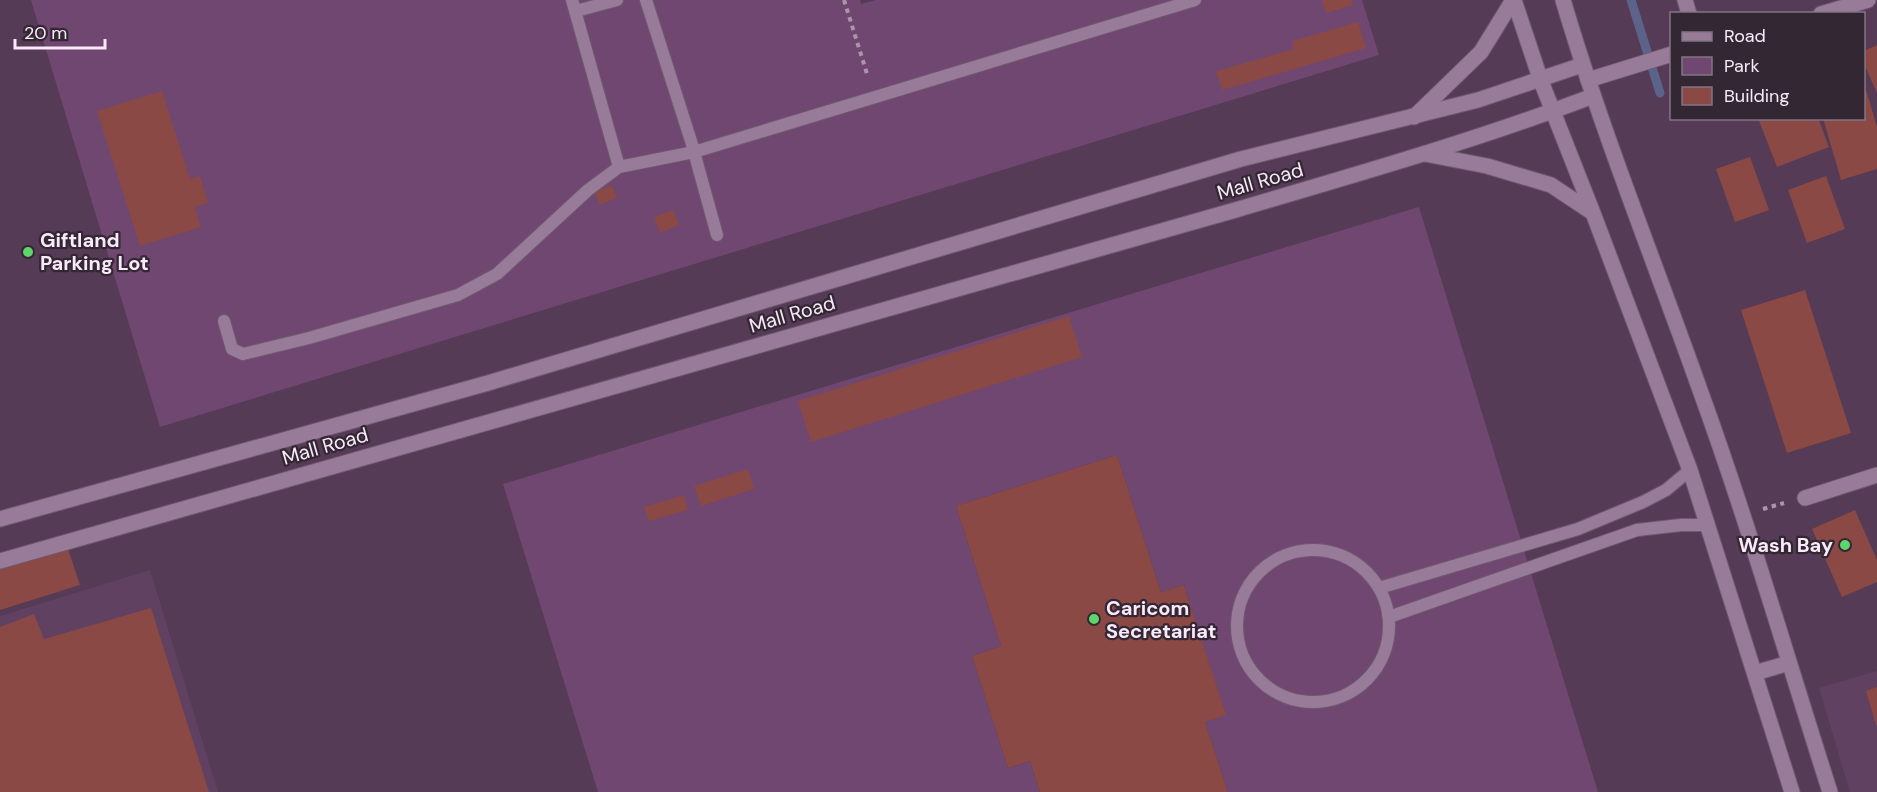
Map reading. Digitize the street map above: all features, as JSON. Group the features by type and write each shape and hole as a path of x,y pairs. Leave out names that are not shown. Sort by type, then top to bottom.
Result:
{"street":[{"path":"1514,0 1540,81 1593,213 1690,470 1792,792"},
{"path":"1414,117 1481,52 1514,0"},
{"path":"1563,0 1582,65 1743,514 1830,792"},
{"path":"1828,12 1868,0"},
{"path":"1588,80 1670,54"},
{"name":"Mall Road","path":"0,519 499,379 1240,159 1478,100 1582,65"},
{"name":"Mall Road","path":"0,561 1239,209 1425,154 1553,112 1593,96"},
{"path":"1425,154 1487,166 1551,186 1593,213"},
{"path":"1805,498 1877,475"},
{"path":"1755,673 1789,663"}],"lane":[{"path":"617,0 574,6 619,167"},
{"path":"646,0 694,152 717,235"},
{"path":"224,321 232,349 243,354 309,338 458,295 497,274 588,190 619,167 694,152 1195,0"},
{"path":"1379,588 1578,529 1666,490 1690,470"},
{"path":"1389,617 1637,530 1681,525 1708,525"},
{"path":"1299,550 1325,550 1349,558 1367,571 1379,588 1389,617 1388,643 1379,666 1362,686 1340,698 1315,703 1290,700 1267,688 1249,669 1239,647 1236,621 1241,596 1255,574 1275,558 1299,550"}],"path":[{"path":"844,0 875,98"},
{"path":"1743,514 1805,498"}],"shaded area":[{"path":"150,570 218,792 0,792 0,616"},
{"path":"1877,671 1877,792 1850,792 1819,688"}],"green space":[{"path":"31,0 860,0 861,4 876,0 1362,0 1379,55 160,427"},
{"path":"1419,207 1598,792 1228,792 1205,722 1225,714 1184,585 1161,592 1117,455 956,506 1001,646 972,656 1008,768 1030,761 1040,792 598,792 503,484"}],"building":[{"path":"1322,0 1351,0 1353,5 1326,13"},
{"path":"1358,22 1366,48 1222,90 1216,71 1294,49 1292,41"},
{"path":"1877,45 1877,93 1865,66 1865,51"},
{"path":"1865,86 1877,127 1877,169 1841,180 1824,120 1865,120"},
{"path":"162,91 190,179 200,176 208,203 195,207 201,227 140,246 97,111"},
{"path":"1759,120 1819,120 1829,147 1777,167"},
{"path":"1750,157 1769,210 1735,222 1716,169"},
{"path":"1826,176 1845,229 1807,243 1788,190"},
{"path":"611,185 617,198 600,205 595,193"},
{"path":"673,210 679,225 660,233 654,217"},
{"path":"1805,290 1851,433 1787,453 1741,310"},
{"path":"1069,316 1082,357 811,442 798,401"},
{"name":"Caricom Secretariat","path":"1117,455 1161,592 1184,585 1226,715 1205,722 1228,792 1040,792 1030,761 1008,768 972,656 1001,646 956,506"},
{"path":"748,469 754,489 701,506 694,486"},
{"path":"684,495 688,510 649,521 644,507"},
{"name":"Wash Bay","path":"1855,510 1877,560 1877,582 1842,597 1812,529"},
{"path":"67,546 80,585 0,610 0,566"},
{"path":"151,608 209,792 0,792 0,627 34,614 44,639"},
{"path":"1877,687 1877,725 1876,725 1866,691"}],"waterway":[{"path":"1631,0 1660,93"}],"place":[{"name":"Giftland Parking Lot","path":"28,252"},
{"name":"Wash Bay","path":"1845,545"},
{"name":"Caricom Secretariat","path":"1094,619"}]}
